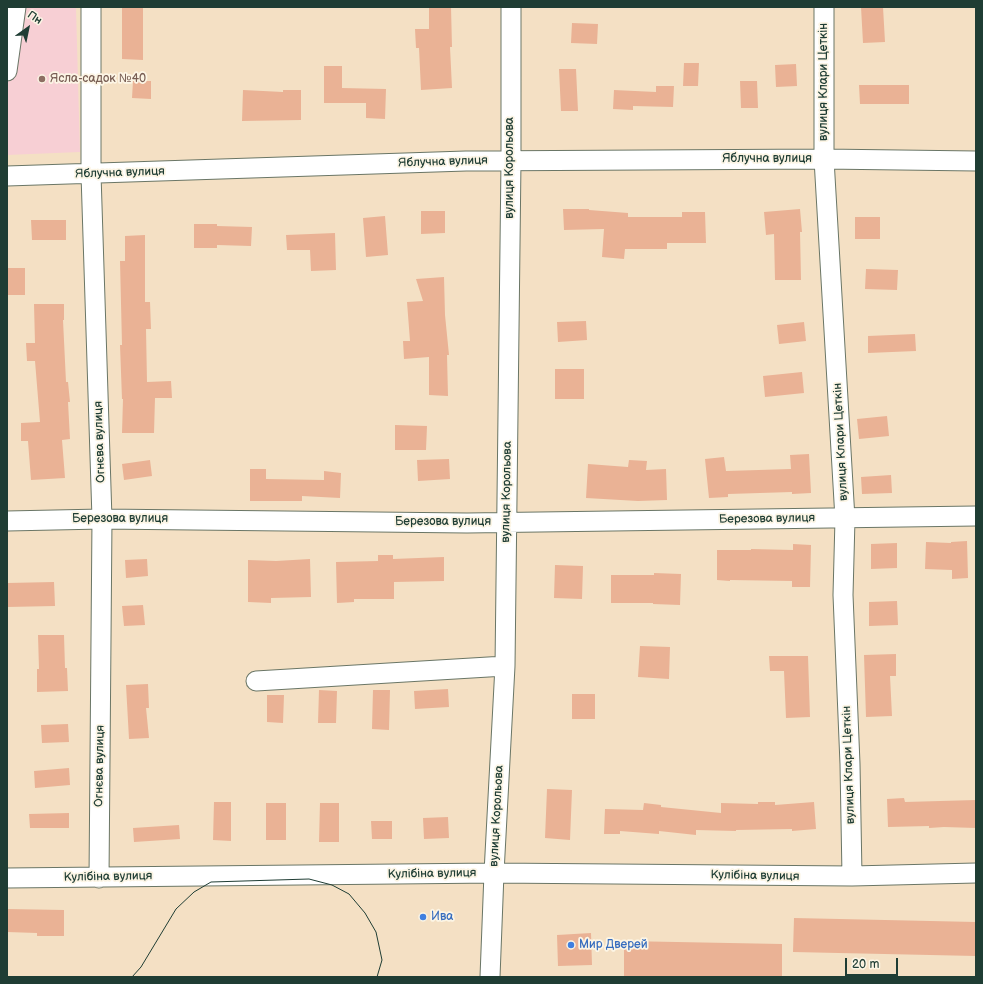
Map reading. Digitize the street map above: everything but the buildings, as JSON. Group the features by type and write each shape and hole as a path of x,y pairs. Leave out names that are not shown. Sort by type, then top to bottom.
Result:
{"street":[{"path":"7,71 16,7"},
{"name":"Огнєва вулиця","path":"91,7 91,174 102,518 99,878"},
{"name":"вулиця Корольова","path":"490,977 505,666 511,161 511,7"},
{"name":"вулиця Клари Цеткін","path":"824,7 824,159 845,519 843,595 850,764 852,876"},
{"name":"Яблучна вулиця","path":"7,176 511,161 824,159 976,161"},
{"name":"Березова вулиця","path":"7,521 102,518 451,523 845,519 976,516"},
{"path":"256,681 505,666"},
{"name":"Кулібіна вулиця","path":"7,878 494,873 852,876 976,873"}],"shaded area":[{"name":"Ясла-садок №40","path":"7,7 76,7 80,152 7,155"}],"tram line":[{"path":"132,977 141,967 176,909 194,892 211,882 309,879 332,885 349,894 365,913 376,932 382,960 377,977"}],"place":[{"name":"Ясла-садок №40","path":"42,79"},
{"name":"Ива","path":"423,917"},
{"name":"Мир Дверей","path":"571,945"}]}
